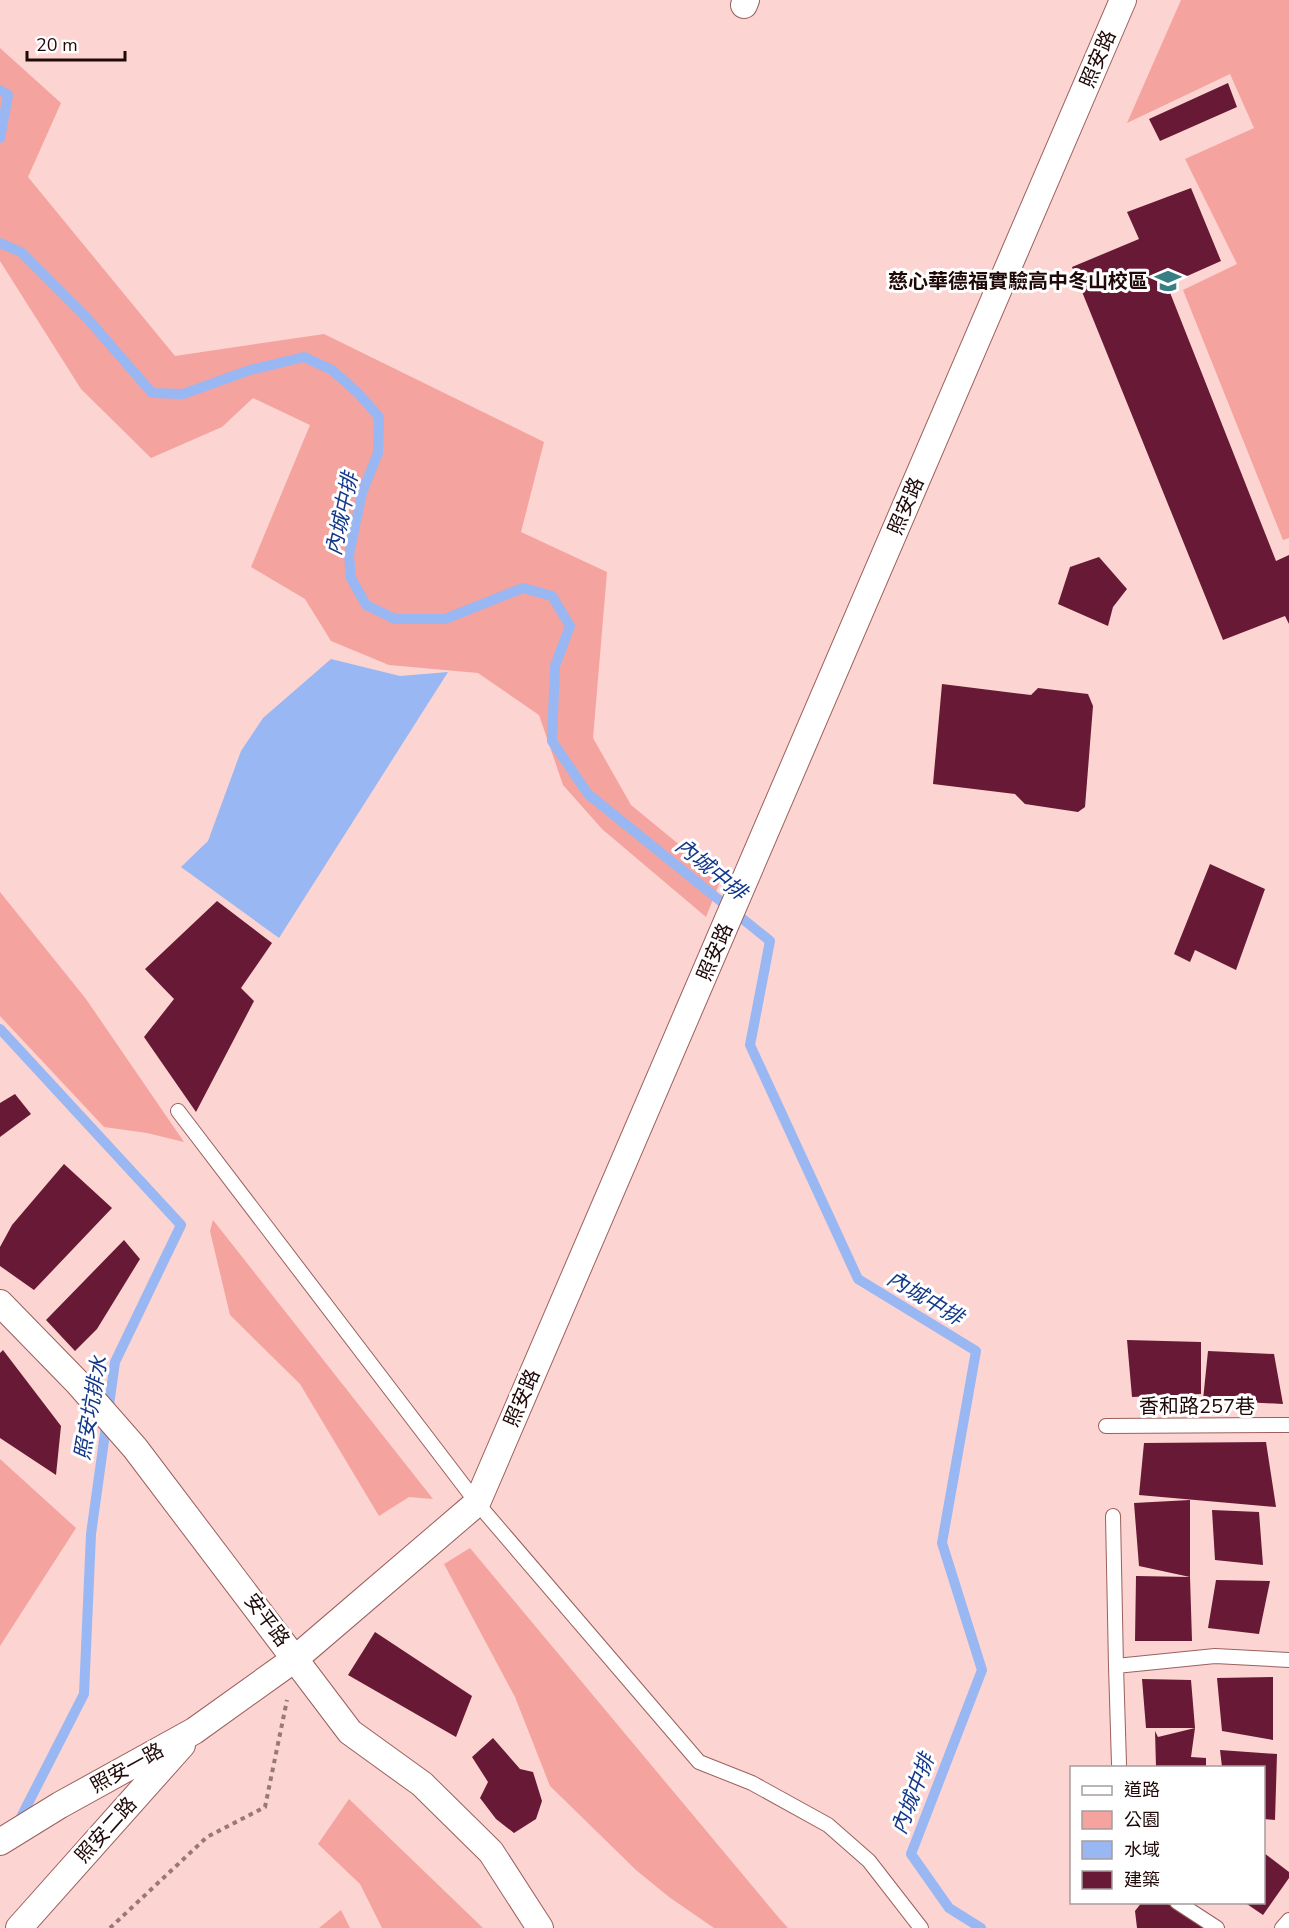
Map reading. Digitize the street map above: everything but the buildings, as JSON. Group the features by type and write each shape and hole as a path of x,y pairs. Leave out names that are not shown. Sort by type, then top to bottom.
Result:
{"street":[{"name":"照安路","path":"194,1731 296,1658 477,1503 1123,0"},
{"name":"安平路","path":"0,1303 78,1383 135,1448 350,1732 422,1784 491,1852 540,1928"},
{"name":"照安一路","path":"0,1842 194,1731"},
{"name":"照安二路","path":"19,1928 194,1731"}],"lane":[{"path":"178,1111 477,1503 699,1762 752,1783 828,1825 869,1860 921,1928"},
{"name":"香和路257巷","path":"1106,1426 1289,1425"},
{"path":"1113,1516 1119,1764"},
{"path":"1116,1665 1215,1656 1289,1660"},
{"path":"1180,1904 1217,1928"},
{"path":"1282,1928 1289,1920"}],"path":[{"path":"110,1928 207,1837 265,1807 296,1658"}],"green space":[{"path":"1181,0 1289,0 1289,538 1283,540 1183,290 1237,264 1185,159 1254,128 1230,74 1127,123"},
{"path":"0,48 61,103 28,177 175,356 324,334 544,442 521,532 607,572 593,738 631,805 721,879 706,917 602,829 563,785 539,715 478,673 389,665 331,641 305,599 251,567 310,425 253,398 222,427 151,458 81,389 0,261"},
{"path":"0,892 86,999 184,1142 147,1133 104,1127 0,1016"},
{"path":"213,1220 433,1499 409,1497 379,1516 300,1384 230,1315 210,1231"},
{"path":"0,1459 76,1528 0,1646"},
{"path":"470,1548 788,1928 714,1928 669,1897 636,1870 550,1786 515,1697 444,1564"},
{"path":"349,1799 483,1928 382,1928 360,1884 318,1844"},
{"path":"341,1910 350,1928 319,1928"}],"water":[{"path":"331,659 400,676 448,672 279,938 181,867 208,841 241,751 263,718"}],"waterway":[{"name":"內城中排","path":"0,90 8,95 0,138"},
{"name":"內城中排","path":"0,243 21,252 87,318 152,393 183,394 250,370 304,357 332,370 358,393 379,417 378,453 362,493 349,555 351,578 366,605 395,619 445,619 523,588 552,596 570,626 555,666 552,741 588,794 770,941 750,1045 858,1279 976,1351 942,1543 982,1670 911,1854 949,1908 981,1928"},
{"name":"照安坑排水","path":"0,1029 181,1225 115,1362 91,1534 84,1694 18,1823"}],"place":[{"name":"慈心華德福實驗高中冬山校區","path":"1168,281"}]}
